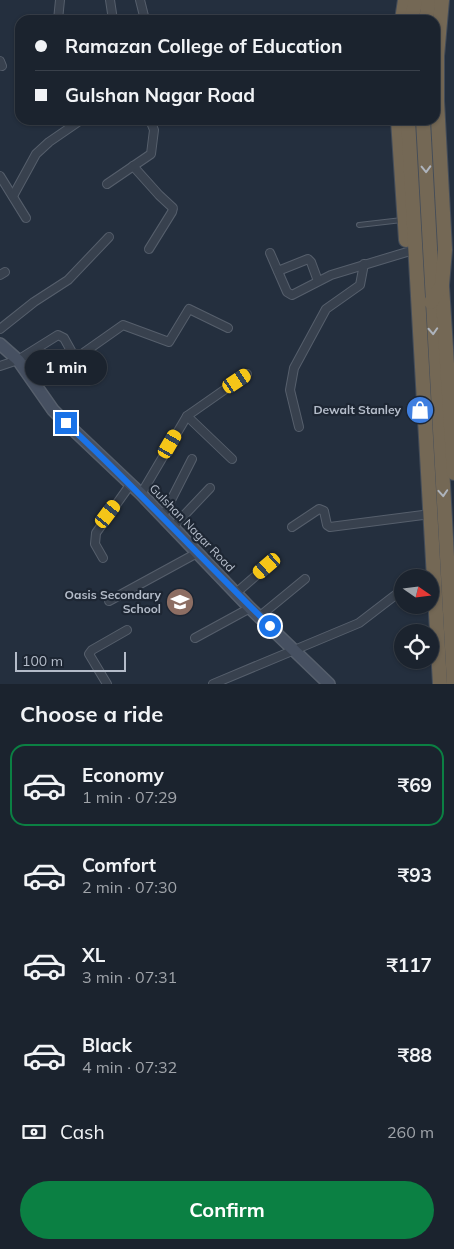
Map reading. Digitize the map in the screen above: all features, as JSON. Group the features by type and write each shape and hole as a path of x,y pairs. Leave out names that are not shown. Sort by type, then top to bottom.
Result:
{"highway":[{"path":"427,15 429,0"},
{"path":"440,22 442,0"},
{"path":"399,125 409,219 407,252 413,319 423,515 429,569"},
{"path":"408,125 409,219 429,569"},
{"path":"424,125 443,302 454,684"},
{"path":"440,125 450,252 442,285 454,473"},
{"path":"433,614 440,684"},
{"path":"430,669 430,684"}],"street":[{"path":"58,15 60,0"},
{"path":"110,0 112,15"},
{"path":"140,0 144,15"},
{"path":"13,196 36,154 49,142 74,125"},
{"path":"107,184 152,151 154,130 152,125"},
{"path":"133,166 159,196 173,208 149,249"},
{"path":"0,176 26,218"},
{"path":"0,329 68,280 109,237"},
{"path":"270,253 287,292 292,295 318,281 364,264 407,252"},
{"path":"278,271 308,259 318,281"},
{"path":"299,427 290,390 294,368 326,309 360,285 364,264"},
{"path":"0,366 18,360 58,334 62,336 74,356 79,356 123,325 169,342 189,309 228,328"},
{"name":"Gulshan Nagar Road","path":"0,344 18,360 53,410 163,516 250,608 330,684"},
{"path":"141,494 187,416 247,374"},
{"path":"187,416 232,459"},
{"path":"163,516 192,459"},
{"path":"102,558 95,544 96,533 130,485"},
{"path":"173,528 210,488"},
{"path":"292,527 319,509 324,511 330,527 423,515"},
{"path":"109,601 196,553"},
{"path":"236,593 267,566"},
{"path":"260,616 305,579"},
{"path":"213,684 294,648 358,623 394,596"},
{"path":"195,638 250,608"},
{"path":"107,684 89,654 92,650 127,630"}],"lane":[{"path":"359,225 409,219"}],"place":[{"name":"Dewalt Stanley","path":"420,410"},
{"name":"Oasis Secondary School","path":"180,602"}],"route":[{"path":"66,423 141,494 196,553 270,626"}]}
